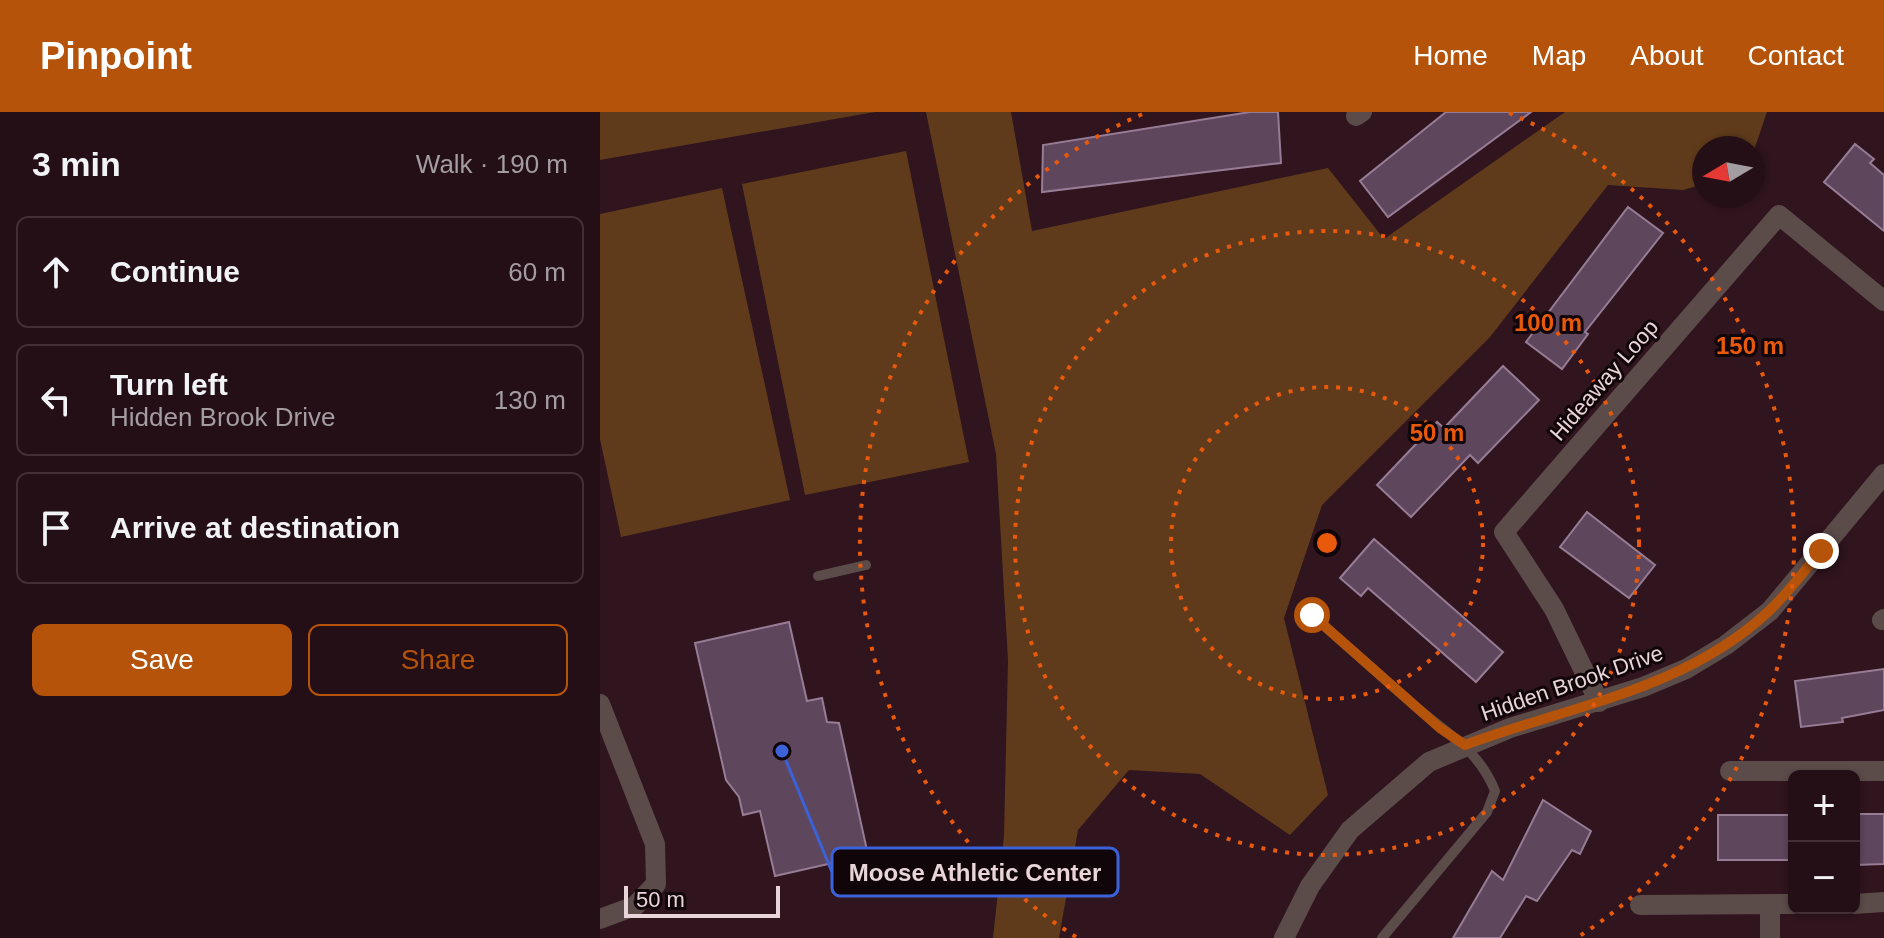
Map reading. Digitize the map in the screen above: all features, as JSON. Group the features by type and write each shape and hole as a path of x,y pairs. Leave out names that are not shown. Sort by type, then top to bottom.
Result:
{"street":[{"name":"Hideaway Loop","path":"1599,702 1554,609 1504,532 1779,215 1884,301"},
{"name":"Hidden Brook Drive","path":"1284,938 1310,886 1350,830 1429,762 1510,728 1599,702 1686,669 1726,645 1770,611 1884,474"},
{"path":"600,704 655,844 656,884 635,906 600,919"},
{"path":"1730,771 1884,771"},
{"path":"1860,904 1884,902"},
{"path":"1770,904 1770,938"},
{"path":"1640,905 1788,904"}],"lane":[{"path":"818,576 866,565"},
{"path":"1312,615 1440,728 1465,745 1487,772 1495,791 1487,812 1382,938"}],"shaded area":[{"path":"600,112 875,112 600,160"},
{"path":"926,112 1011,112 1032,231 1328,168 1384,239 1565,112 1767,112 1759,136 1692,136 1692,187 1683,190 1608,185 1490,337 1322,505 1284,618 1328,795 1290,835 1200,774 1129,770 1078,830 1059,938 993,938 1004,836 1008,660 996,454"},
{"path":"906,151 969,462 805,495 742,184"},
{"path":"722,188 790,500 621,537 600,439 600,214"}],"building":[{"path":"1250,112 1278,112 1281,163 1042,192 1043,145"},
{"path":"1446,112 1531,112 1388,217 1360,181"},
{"path":"1855,144 1874,159 1870,163 1884,175 1884,231 1824,182"},
{"path":"1628,207 1663,233 1585,332 1588,334 1562,369 1526,342"},
{"path":"1503,366 1539,400 1478,463 1470,455 1411,517 1377,485 1437,422 1444,428"},
{"path":"1587,512 1655,565 1629,598 1560,547"},
{"path":"1374,539 1503,652 1476,682 1368,588 1361,596 1340,578"},
{"path":"789,622 807,701 822,698 827,722 839,723 868,855 775,876 760,811 743,815 739,797 726,780 695,643"},
{"path":"1884,669 1884,710 1842,718 1843,722 1801,727 1795,681"},
{"path":"1543,800 1591,831 1580,854 1572,850 1537,901 1526,896 1500,938 1453,938 1492,871 1503,880"},
{"path":"1860,814 1884,814 1884,864 1860,865"},
{"path":"1718,815 1788,815 1788,860 1718,860"}],"place":[{"name":"Moose Athletic Center","path":"782,751"}],"route":[{"path":"1312,615 1440,728 1465,745 1643,687 1686,669 1726,645 1770,611 1821,551"}]}
